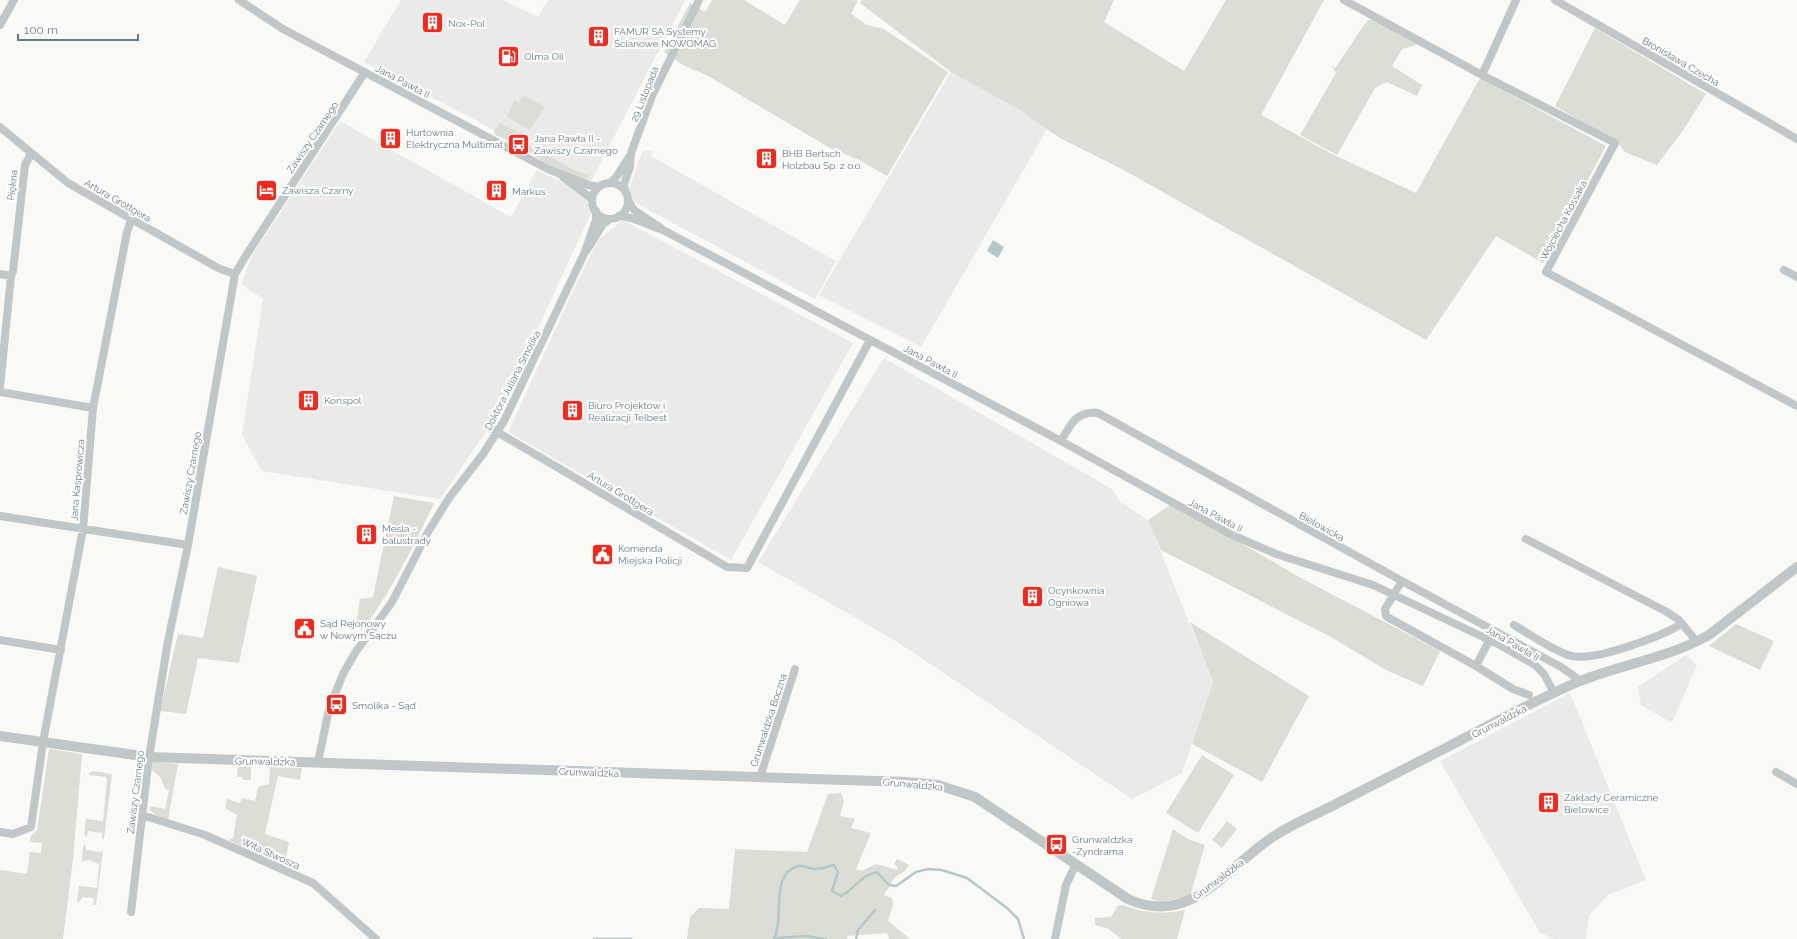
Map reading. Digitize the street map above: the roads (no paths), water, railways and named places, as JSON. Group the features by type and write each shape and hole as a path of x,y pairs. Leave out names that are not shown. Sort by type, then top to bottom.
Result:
{"street":[{"path":"0,25 14,0"},
{"name":"Jana Pawła II","path":"239,0 283,29 560,175 592,199"},
{"name":"29 Listopada","path":"610,183 617,176 631,153 656,85 699,0"},
{"path":"1344,0 1482,75 1516,0"},
{"name":"Bronisława Czecha","path":"1555,0 1797,139"},
{"name":"Zawiszy Czarnego","path":"131,912 149,757 168,641 188,545 235,274 365,72"},
{"name":"Wojciecha Kossaka","path":"1482,75 1615,143 1546,272 1797,406"},
{"name":"Artura Grottgera","path":"0,127 31,154 68,182 131,220 218,268 235,274"},
{"name":"29 Listopada","path":"624,191 624,184 630,167 631,153"},
{"name":"Piękna","path":"0,387 24,164 31,154"},
{"name":"Jana Pawła II","path":"560,175 577,179 591,186 599,187"},
{"path":"610,183 620,186 628,201 625,210 619,216 610,219 600,216 596,211 592,199 599,187 610,183"},
{"name":"Jana Pawła II","path":"628,201 634,210 654,222 663,230"},
{"name":"Doktora Juliana Smolika","path":"318,762 333,697 349,662 392,602 428,532 449,498 498,433 584,254 596,220 596,211"},
{"name":"Jana Pawła II","path":"619,216 628,216 649,226 663,230 1061,441 1247,542 1276,554 1351,577 1394,594 1489,639 1535,665 1544,674 1554,693"},
{"name":"Doktora Juliana Smolika","path":"584,254 603,224 610,219"},
{"name":"Jana Kasprowicza","path":"0,832 13,834 32,827 43,742 83,529 93,408 127,232 131,220"},
{"path":"1784,270 1797,277"},
{"path":"0,274 11,276"},
{"name":"Artura Grottgera","path":"487,426 727,567 747,568 870,340"},
{"path":"0,392 93,408"},
{"name":"Bielowicka","path":"1061,441 1077,417 1085,413 1098,413 1402,582 1561,667 1580,681"},
{"path":"0,516 188,545"},
{"path":"1526,539 1667,612 1682,624 1697,642"},
{"name":"Grunwaldzka","path":"0,736 149,757 918,783 956,790 975,797 1128,899 1140,905 1161,908 1180,905 1197,898 1278,833 1554,693 1580,681 1674,653 1697,642 1709,635 1797,567"},
{"path":"1402,582 1385,609 1386,616 1476,666 1512,689 1529,695"},
{"path":"1514,625 1568,656 1580,658 1598,655 1666,634 1682,624"},
{"path":"1476,666 1494,631"},
{"path":"0,640 61,650"},
{"name":"Grunwaldzka Boczna","path":"760,777 795,669"},
{"path":"1776,772 1797,784"},
{"name":"Wita Stwosza","path":"142,815 205,836 313,883 376,939"},
{"path":"1055,939 1066,885 1076,864"}],"waterway":[{"path":"774,939 777,930 781,887 784,878 789,871 798,866 821,869 834,865 838,872 832,891 841,896 862,879 877,872 889,885 896,886 916,872 928,869 942,870 967,878 1007,908 1018,919 1024,939"},
{"path":"856,939 858,930 875,910"},
{"path":"776,938 806,936 826,939"},
{"path":"594,939 631,939"}],"place":[{"name":"Nox-Pol","path":"433,23"},
{"name":"FAMUR SA Systemy Ścianowe NOWOMAG","path":"598,37"},
{"name":"Olma Oil","path":"508,56"},
{"name":"Hurtownia Elektryczna Multimat","path":"391,138"},
{"name":"Jana Pawła II - Zawiszy Czarnego","path":"519,144"},
{"name":"BHB Bertsch Holzbau Sp. z o.o.","path":"766,159"},
{"name":"Zawisza Czarny","path":"267,190"},
{"name":"Markus","path":"496,191"},
{"name":"Konspol","path":"309,400"},
{"name":"Biuro Projektów i Realizacji Telbest","path":"572,411"},
{"name":"Mesla - balustrady","path":"366,534"},
{"name":"Komenda Miejska Policji","path":"603,554"},
{"name":"Ocynkownia Ogniowa","path":"1033,596"},
{"name":"Sąd Rejonowy w Nowym Sączu","path":"304,629"},
{"name":"Smolika - Sąd","path":"337,705"},
{"name":"Zakłady Ceramiczne Bielowice","path":"1549,803"},
{"name":"Grunwaldzka -Zyndrama","path":"1057,845"}]}
